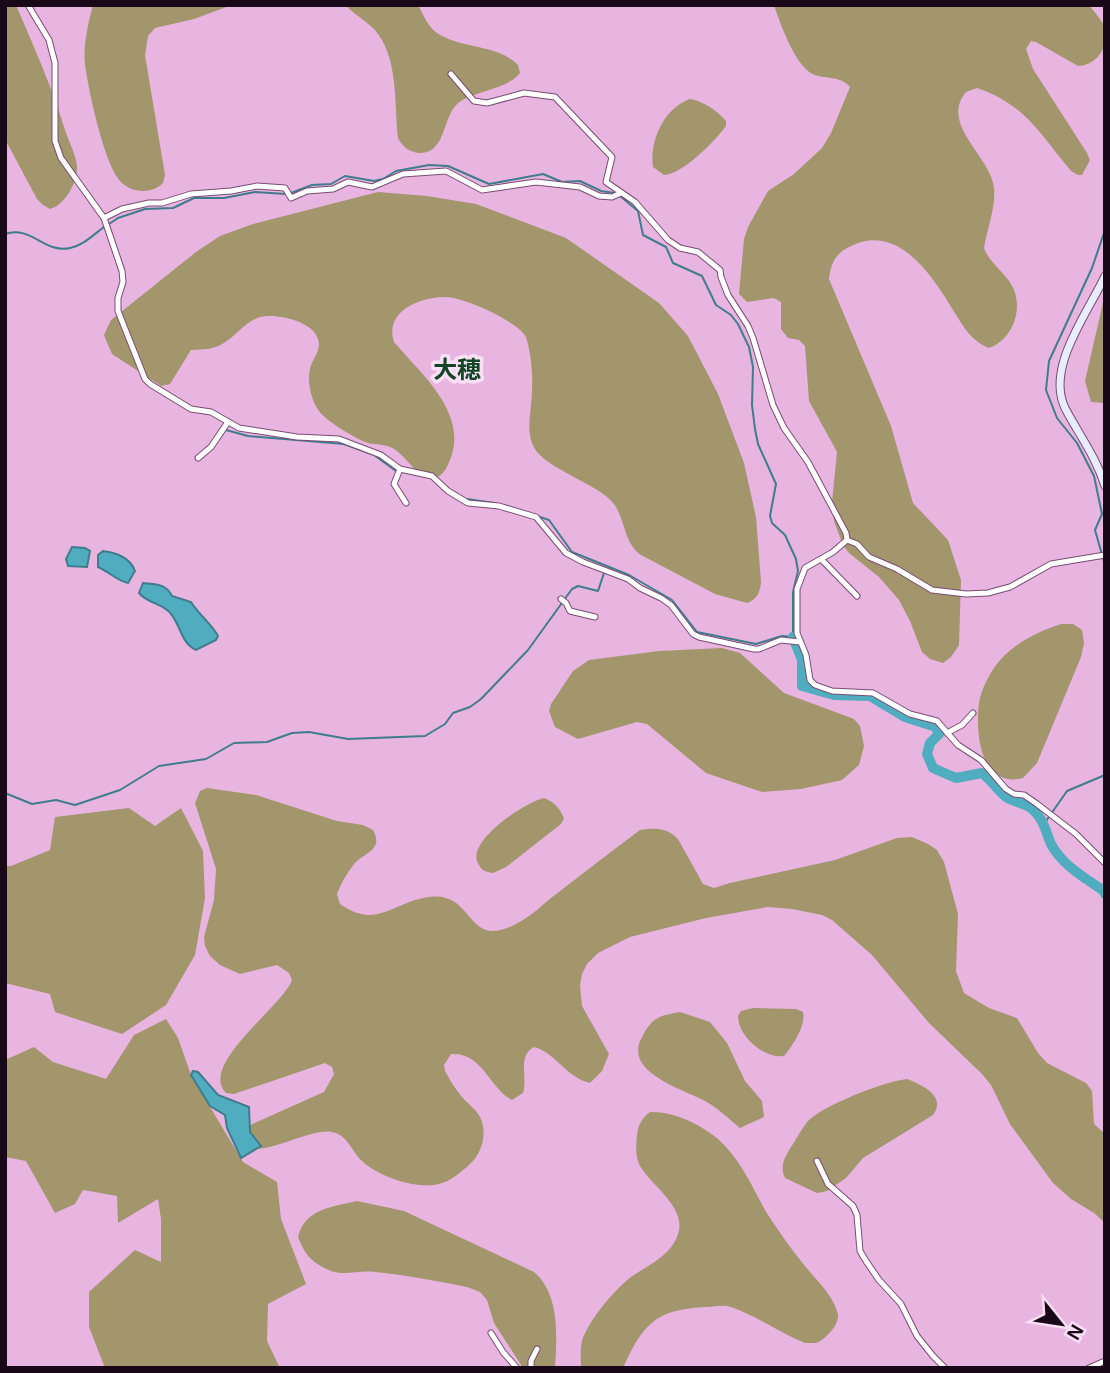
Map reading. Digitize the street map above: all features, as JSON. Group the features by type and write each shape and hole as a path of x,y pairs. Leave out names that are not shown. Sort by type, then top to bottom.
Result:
{"main road":[{"path":"1105,276 1063,360 1059,386 1061,400 1094,456 1105,486"}],"street":[{"path":"28,5 49,40 55,63 55,141 61,158 104,218 123,277 118,311 145,379 186,406 211,412 239,428 297,437 339,439 381,455 400,469 432,476 448,491 468,503 499,506 536,517 566,553 628,579 662,598 679,613 693,634 699,637 754,649 781,640 800,642"},
{"path":"451,74 474,101 487,103 524,93 555,97 612,157 606,182 635,202 668,240 680,248 698,252 720,270 727,295 753,338 773,405 784,428 808,461 843,524 847,540"},
{"path":"104,218 122,209 162,203 191,194 257,186 285,188 291,198 307,191 333,189 348,182 372,187 403,174 446,171 482,190 536,182 580,187 599,197 612,197 621,193"},
{"path":"198,458 212,447 228,422"},
{"path":"400,469 394,484 406,503"},
{"path":"847,540 857,544 869,557 897,569 932,590 966,594 988,593 1010,587 1051,564 1105,555"},
{"path":"847,540 805,568 797,589 797,633 806,655 807,674 815,685 832,691 873,693 910,714 937,721 958,745 981,760 1006,789 1014,794 1024,795 1037,804 1076,834 1105,863"},
{"path":"821,559 857,596"},
{"path":"561,599 570,611 596,617"},
{"path":"947,733 962,725 972,713"},
{"path":"817,1161 828,1184 853,1206 859,1226 860,1251 866,1261 901,1304 917,1336 945,1368"},
{"path":"491,1333 503,1353 517,1368"},
{"path":"531,1368 531,1361 537,1349"},
{"path":"1089,1368 1105,1361"}],"shaded area":[{"path":"5,5 16,5 49,83 76,162 77,172 70,192 61,203 50,209 37,199 5,139"},
{"path":"93,5 232,5 194,19 155,28 148,36 145,55 165,175 163,183 147,191 129,188 119,180 102,142 85,65 85,42"},
{"path":"345,5 418,5 428,24 437,33 457,42 500,53 518,65 520,73 507,83 461,101 450,114 435,147 428,152 412,151 398,138 392,68 383,41 375,30"},
{"path":"774,5 1089,5 1105,29 1103,49 1096,59 1085,65 1078,66 1036,42 1031,41 1026,49 1033,69 1087,153 1090,160 1082,175 1071,171 1030,122 1008,103 977,88 966,92 959,104 962,128 985,164 994,188 993,210 984,248 1011,284 1017,303 1014,322 1005,338 989,348 972,337 924,268 912,256 884,241 868,241 851,246 835,259 831,268 829,279 891,426 913,503 948,540 961,580 959,645 943,663 930,659 922,652 899,600 879,577 843,545 834,521 832,502 837,452 809,401 805,346 799,340 788,338 781,329 781,302 774,298 747,302 739,294 744,239 748,227 768,191 794,174 822,148 850,87 838,79 815,75 801,64"},
{"path":"690,99 714,110 726,121 726,126 707,148 689,163 664,175 653,167 656,136 673,110"},
{"path":"378,192 476,204 566,238 659,303 688,336 718,394 744,463 756,517 761,582 756,597 747,603 715,594 641,555 631,544 618,511 608,497 538,453 533,446 529,423 532,378 526,337 512,324 477,305 445,297 425,300 406,308 394,322 394,342 439,395 453,426 454,443 450,460 438,477 431,479 420,473 394,449 356,438 319,411 312,396 309,379 319,344 313,331 299,322 274,316 260,317 218,346 191,350 170,384 161,386 112,354 104,335 111,320 220,236 253,224"},
{"path":"1105,294 1105,403 1091,402 1085,381"},
{"path":"72,547 90,551 87,567 68,566 66,559"},
{"path":"103,551 130,562 135,571 128,583 98,567 98,555"},
{"path":"143,583 160,585 172,596 191,602 215,631 218,636 216,640 196,650 191,647 168,610 139,593"},
{"path":"1061,624 1073,624 1082,630 1084,643 1081,657 1037,763 1023,778 1009,779 997,775 983,756 980,742 978,715 984,686 997,663 1014,647"},
{"path":"722,648 740,653 784,693 854,719 860,726 864,746 859,765 842,780 801,789 762,792 706,773 647,724 637,722 578,739 555,727 549,711 551,704 573,671 589,660 659,651"},
{"path":"207,788 256,795 373,830 376,837 375,846 354,864 337,894 340,904 353,911 375,915 416,900 441,897 459,905 476,924 491,931 509,927 530,916 640,830 660,829 674,835 703,884 714,888 835,860 897,838 912,837 928,844 937,850 944,862 958,914 956,971 964,993 989,1008 1017,1018 1047,1063 1086,1083 1092,1091 1094,1124 1105,1134 1105,1223 1053,1183 1010,1124 991,1085 929,1023 872,955 832,920 822,915 792,909 768,907 706,918 630,937 598,953 582,974 582,1006 609,1054 602,1071 590,1083 575,1076 549,1054 534,1047 524,1061 523,1093 512,1100 471,1059 451,1054 444,1065 445,1071 459,1094 478,1114 483,1136 474,1160 446,1182 422,1185 389,1177 369,1167 346,1140 332,1132 316,1133 255,1149 248,1126 324,1092 334,1074 332,1067 325,1063 234,1094 226,1093 220,1081 223,1067 232,1052 274,1005 292,980 289,973 277,965 240,974 220,965 210,956 205,946 204,937 214,900 216,869 195,803 200,791"},
{"path":"544,798 560,811 564,818 561,824 506,867 493,873 482,869 476,856 488,835 511,815"},
{"path":"129,808 155,826 181,808 203,851 205,898 195,955 166,1005 122,1034 55,1012 50,994 5,983 5,866 50,850 55,817"},
{"path":"753,1008 796,1009 803,1012 801,1029 784,1056 768,1054 761,1050 742,1031 738,1016 741,1011"},
{"path":"680,1012 710,1022 727,1043 745,1081 762,1101 764,1117 740,1128 710,1104 670,1085 647,1069 640,1060 638,1049 646,1030 657,1018"},
{"path":"166,1019 178,1038 191,1075 243,1162 277,1182 281,1219 306,1284 268,1304 267,1341 279,1366 276,1368 105,1368 89,1327 89,1292 135,1250 161,1262 158,1199 118,1223 117,1196 83,1190 75,1204 55,1213 26,1161 5,1157 5,1060 34,1047 53,1062 106,1079 134,1035"},
{"path":"193,1071 198,1072 218,1095 249,1107 250,1132 261,1146 241,1158 227,1128 225,1115 210,1106 191,1075"},
{"path":"907,1079 926,1088 935,1097 937,1109 933,1115 863,1158 846,1178 827,1191 817,1193 785,1178 784,1160 808,1121 827,1108 855,1095"},
{"path":"650,1112 677,1116 703,1128 733,1155 779,1232 836,1308 838,1319 831,1332 823,1339 816,1343 805,1343 728,1306 687,1309 662,1316 644,1330 623,1368 581,1368 582,1341 596,1315 625,1282 665,1254 678,1234 678,1215 645,1174 637,1159 638,1128"},
{"path":"357,1201 404,1211 534,1272 549,1292 553,1304 556,1330 555,1368 523,1368 494,1323 487,1300 480,1292 467,1287 398,1275 336,1272 314,1261 303,1249 298,1237 307,1220 321,1210"}],"waterway":[{"path":"291,193 312,185 331,184 345,176 374,181 396,171 429,165 448,166 489,184 543,174 562,182 580,181 601,191 615,193"},
{"path":"109,224 145,209 173,208 194,198 224,198 255,192 286,194"},
{"path":"503,505 549,520 572,552 629,575 672,600 697,632 756,644 782,636 793,637 793,592 798,571 796,559 785,535 772,523 770,516 776,484 758,444 755,429 752,405 753,367 749,347 731,315 716,305 702,276 673,263 666,247 643,235 638,211 620,196"},
{"path":"5,234 23,233 61,249 80,245 104,227"},
{"path":"1105,230 1092,268 1049,361 1046,390 1057,418 1077,443 1094,476 1102,514 1095,530 1105,565"},
{"path":"226,430 248,436 344,444 374,455 396,471"},
{"path":"467,499 494,503"},
{"path":"5,793 32,804 56,800 75,805 120,790 159,766 206,759 234,743 267,742 292,733 309,732 348,739 425,736 445,724 453,713 470,707 481,699 528,650 572,589 578,586 598,591 604,573"},
{"path":"793,637 802,660 802,686 834,695 870,696 905,717 936,727 939,734 930,743 927,754 933,768 956,778 982,773 1005,796 1030,807 1040,817 1051,844 1061,858 1105,894"},
{"path":"1044,824 1067,791 1105,775"}],"district":[{"name":"大穂","path":"457,370"}]}
